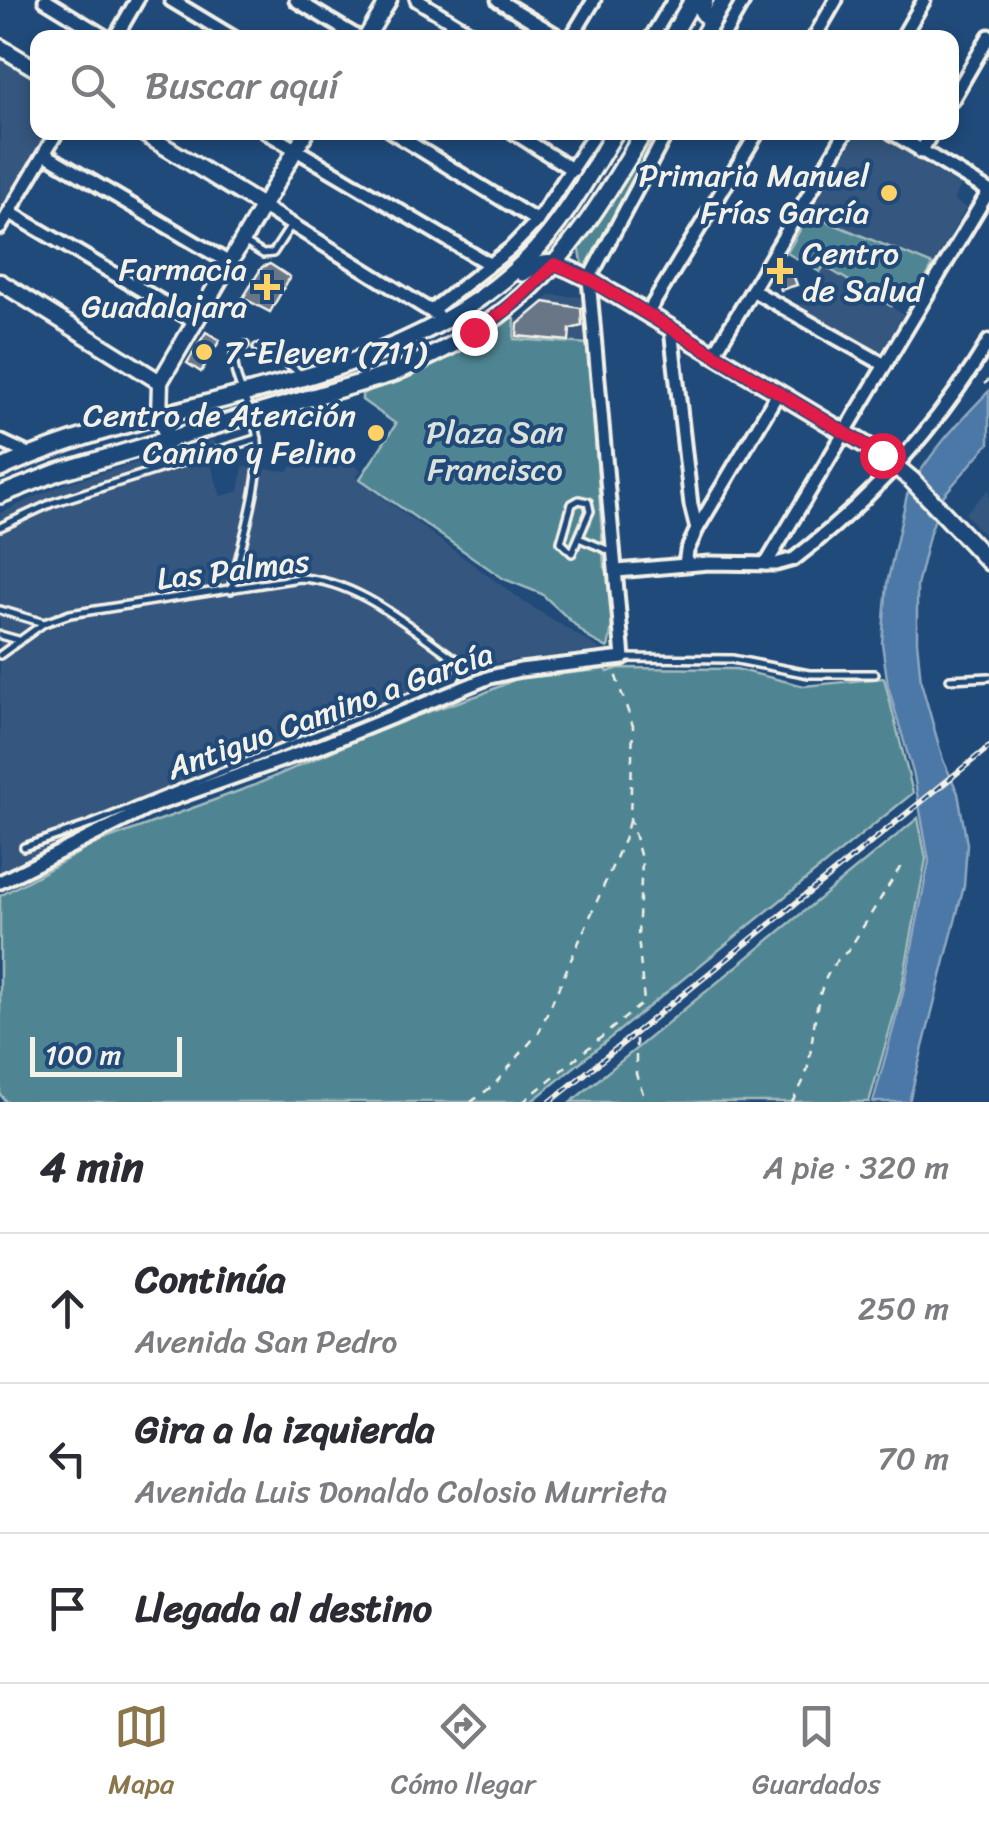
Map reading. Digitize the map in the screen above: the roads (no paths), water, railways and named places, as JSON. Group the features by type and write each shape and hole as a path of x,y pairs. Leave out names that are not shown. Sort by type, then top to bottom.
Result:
{"main road":[{"path":"676,30 694,0"},
{"path":"704,0 702,11 715,30"},
{"path":"719,30 724,0"},
{"path":"502,282 554,228 610,140"},
{"path":"0,495 58,472 394,374 439,352 507,309 555,264 609,191 639,140"},
{"path":"0,469 30,455 374,354 540,262 555,264 589,279 898,467 986,559"}],"street":[{"path":"46,0 97,30"},
{"path":"116,30 137,0"},
{"path":"170,0 221,30"},
{"path":"296,0 348,30"},
{"path":"368,30 389,0"},
{"path":"417,0 466,30"},
{"path":"498,0 516,5 550,30"},
{"path":"577,30 594,0"},
{"path":"657,30 674,0"},
{"path":"721,30 744,0"},
{"path":"819,30 836,0"},
{"path":"907,30 924,0"},
{"path":"959,88 989,36"},
{"path":"0,47 30,65"},
{"path":"0,228 52,140"},
{"path":"154,140 438,316 536,221 591,140"},
{"path":"279,140 488,264"},
{"path":"170,442 159,417 160,382 302,140"},
{"path":"405,140 536,221"},
{"path":"526,140 573,170"},
{"path":"617,659 616,554 589,279 663,140"},
{"path":"647,314 753,140"},
{"path":"714,354 841,140"},
{"path":"766,564 989,190 902,140"},
{"path":"921,152 928,140"},
{"path":"44,154 230,264"},
{"path":"10,212 196,322"},
{"path":"0,282 160,382"},
{"path":"752,290 885,365"},
{"path":"671,329 696,528"},
{"path":"617,572 794,559 898,467 966,380 989,341"},
{"path":"686,564 696,528 778,393"},
{"path":"0,441 30,455"},
{"name":"Antiguo Camino a García","path":"0,882 152,806 321,746 490,677 617,659"}],"lane":[{"path":"244,242 263,254 273,253 292,224"},
{"path":"231,590 258,465 253,414 237,379 232,356 245,345"},
{"path":"257,348 278,356 327,394"},
{"path":"0,527 52,503 258,438"},
{"path":"579,500 588,502 590,511 580,538 572,553 561,545 572,504 579,500"},
{"path":"580,538 616,554"},
{"name":"Las Palmas","path":"0,654 44,622 70,614 299,578 340,584 458,661 460,670 455,679 24,847"},
{"path":"0,610 44,622"},
{"path":"0,635 18,640"},
{"name":"Antiguo Camino a García","path":"617,659 732,658 809,674 875,674"},
{"path":"950,679 989,677"}],"railway":[{"path":"550,1102 989,747"}],"place":[{"name":"Primaria Manuel Frías García","path":"889,193"},
{"name":"Centro de Salud","path":"780,271"},
{"name":"Farmacia Guadalajara","path":"267,287"},
{"name":"7-Eleven (711)","path":"204,352"},
{"name":"Centro de Atención Canino y Felino","path":"376,433"}],"park label":[{"name":"Plaza San Francisco","path":"495,450"}]}
